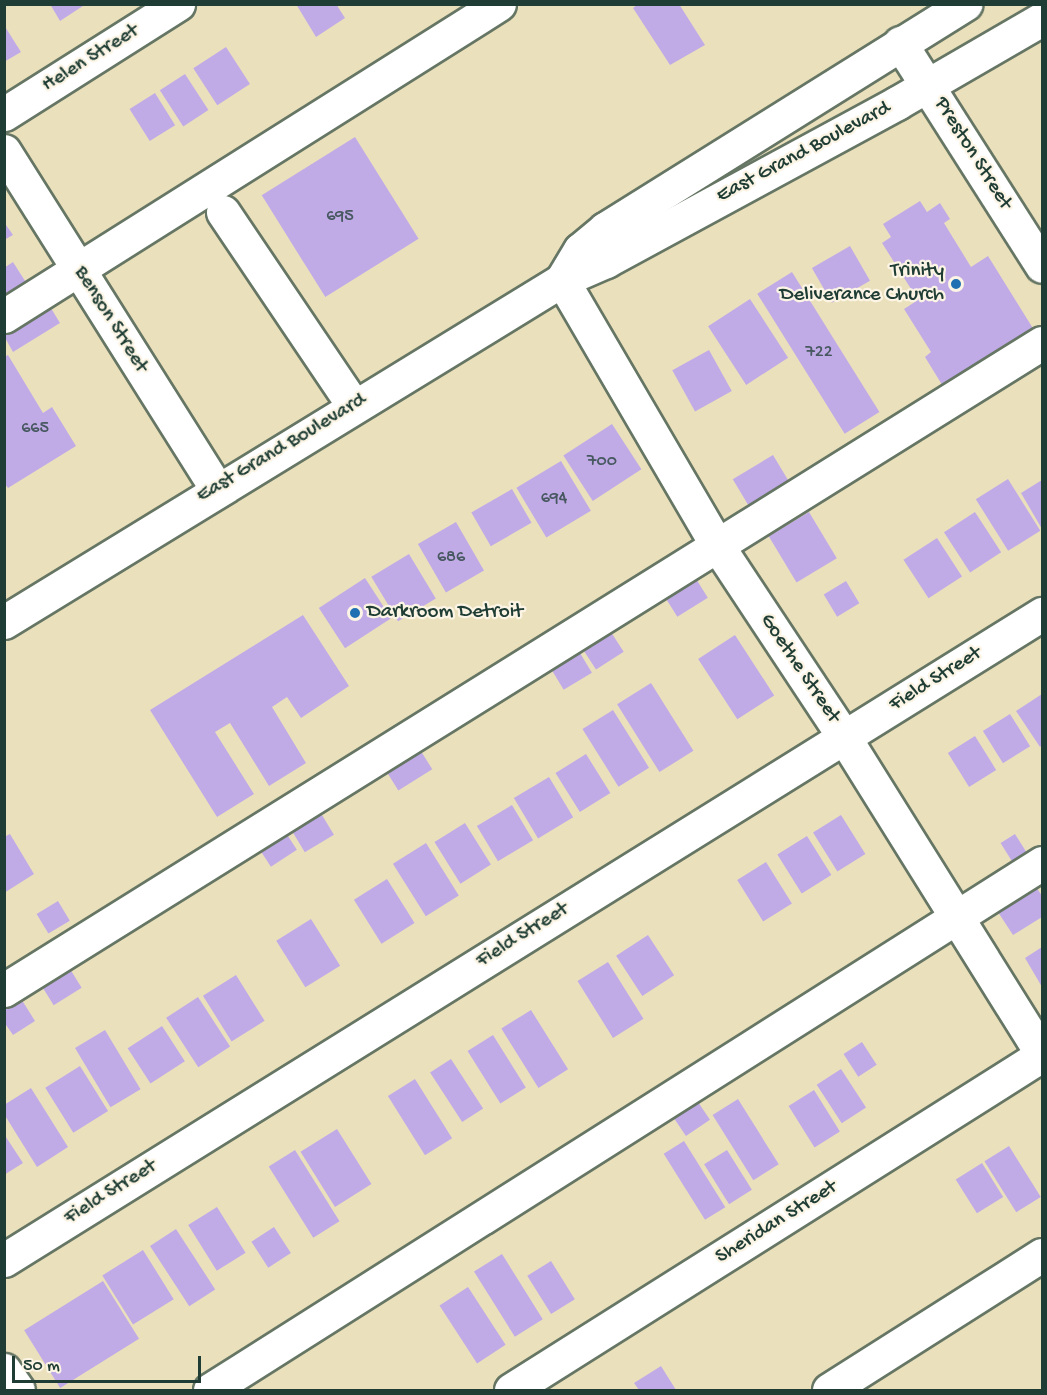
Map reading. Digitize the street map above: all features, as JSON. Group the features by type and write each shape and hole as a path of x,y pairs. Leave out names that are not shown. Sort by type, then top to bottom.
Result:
{"street":[{"name":"Helen Street","path":"4,114 178,4"},
{"path":"4,316 499,4"},
{"name":"East Grand Boulevard","path":"562,280 580,250 605,229 965,4"},
{"name":"East Grand Boulevard","path":"4,622 216,488 562,280 616,255 1042,19"},
{"name":"Preston Street","path":"900,43 928,83 1042,266"},
{"name":"Benson Street","path":"4,151 216,488"},
{"path":"223,212 353,405"},
{"name":"Goethe Street","path":"562,280 717,545 844,737 1042,1054"},
{"path":"4,990 1042,343"},
{"name":"Field Street","path":"4,1260 1042,614"},
{"path":"210,1390 1042,863"},
{"name":"Sheridan Street","path":"511,1390 1042,1054"},
{"path":"829,1390 1042,1255"},
{"path":"4,1370 18,1390"}],"building":[{"path":"50,4 86,4 60,21"},
{"path":"296,4 336,4 345,18 316,37"},
{"path":"638,4 679,4 705,45 670,65 633,8"},
{"path":"4,25 21,52 4,62"},
{"path":"226,47 250,84 217,105 193,68"},
{"path":"185,74 208,110 183,126 160,90"},
{"path":"155,93 175,125 150,141 130,109"},
{"path":"355,137 419,239 325,297 262,195"},
{"name":"Trinity Deliverance Church","path":"920,201 927,212 940,203 950,219 944,223 971,267 988,256 1034,330 944,388 925,357 931,352 904,309 918,300 882,243 891,237 883,224"},
{"path":"4,222 13,235 4,240"},
{"path":"850,246 870,281 832,303 812,268"},
{"path":"13,262 27,284 5,297 4,268"},
{"path":"792,272 879,412 845,434 757,294"},
{"path":"750,299 788,358 746,385 708,326"},
{"path":"46,300 60,323 13,352 4,336 4,325"},
{"path":"709,350 732,391 695,411 672,370"},
{"path":"8,355 43,413 52,407 76,446 8,488 4,483 4,357"},
{"path":"612,424 641,469 593,501 563,456"},
{"path":"773,455 789,482 749,506 733,479"},
{"path":"561,461 591,511 546,537 516,488"},
{"path":"1008,479 1040,531 1008,551 976,499"},
{"path":"1042,480 1042,529 1021,493"},
{"path":"512,489 532,523 491,546 471,512"},
{"path":"809,512 837,558 797,582 769,536"},
{"path":"975,512 1001,552 970,572 944,532"},
{"path":"456,522 484,570 446,592 418,544"},
{"path":"937,538 962,577 929,598 903,560"},
{"path":"409,554 436,599 398,621 371,577"},
{"path":"693,574 708,598 677,617 662,593"},
{"name":"Darkroom Detroit","path":"365,578 391,618 345,648 319,608"},
{"path":"846,581 859,603 837,617 824,594"},
{"path":"303,615 349,686 301,718 287,697 272,707 306,763 269,786 230,723 215,732 254,794 217,817 150,710"},
{"path":"609,629 624,652 596,670 581,647"},
{"path":"735,635 774,695 737,719 698,659"},
{"path":"577,648 592,673 564,690 549,665"},
{"path":"651,683 693,751 659,772 617,704"},
{"path":"1042,694 1042,745 1040,747 1016,711"},
{"path":"613,710 649,768 619,787 582,729"},
{"path":"1010,714 1030,746 1003,763 983,731"},
{"path":"975,736 996,770 969,787 948,753"},
{"path":"419,748 432,769 398,790 385,769"},
{"path":"586,754 610,793 580,812 555,773"},
{"path":"549,777 573,817 538,838 514,798"},
{"path":"512,805 533,840 498,861 477,826"},
{"path":"319,810 334,835 305,852 290,828"},
{"path":"841,815 865,854 837,871 813,832"},
{"path":"465,823 491,865 460,884 434,842"},
{"path":"286,833 297,850 271,867 260,850"},
{"path":"10,834 34,874 4,893 4,837"},
{"path":"1015,834 1029,856 1014,865 1001,843"},
{"path":"807,836 831,875 802,894 777,855"},
{"path":"426,843 459,896 426,916 393,864"},
{"path":"766,862 792,904 763,922 737,880"},
{"path":"387,879 415,923 381,944 354,900"},
{"path":"1033,882 1042,896 1042,917 1013,935 994,906"},
{"path":"58,901 70,921 48,934 37,914"},
{"path":"311,919 340,966 305,987 276,941"},
{"path":"648,935 674,975 642,996 616,956"},
{"path":"1042,947 1042,987 1025,958"},
{"path":"608,962 644,1019 613,1038 577,981"},
{"path":"70,969 82,988 54,1005 42,986"},
{"path":"236,975 265,1021 232,1041 203,996"},
{"path":"20,997 35,1021 13,1035 4,1022 4,1007"},
{"path":"198,997 230,1046 198,1067 166,1018"},
{"path":"531,1010 568,1069 538,1088 501,1029"},
{"path":"162,1026 185,1061 150,1084 128,1048"},
{"path":"105,1030 141,1089 111,1107 75,1048"},
{"path":"493,1035 526,1088 500,1103 468,1051"},
{"path":"862,1042 877,1065 858,1077 844,1054"},
{"path":"451,1059 483,1108 462,1122 430,1073"},
{"path":"80,1066 108,1111 73,1133 45,1088"},
{"path":"841,1069 866,1108 842,1123 817,1085"},
{"path":"415,1079 452,1138 425,1155 388,1096"},
{"path":"31,1088 68,1147 37,1167 4,1114 4,1105"},
{"path":"814,1090 840,1132 815,1147 789,1106"},
{"path":"696,1099 710,1120 686,1136 672,1115"},
{"path":"738,1099 779,1164 753,1180 713,1115"},
{"path":"337,1129 371,1184 335,1207 301,1152"},
{"path":"4,1134 23,1163 4,1175"},
{"path":"684,1141 725,1207 705,1220 664,1154"},
{"path":"1009,1146 1041,1197 1016,1212 984,1161"},
{"path":"295,1150 340,1221 313,1238 269,1166"},
{"path":"727,1150 752,1190 729,1204 704,1164"},
{"path":"982,1163 1003,1197 977,1213 956,1179"},
{"path":"217,1207 246,1253 217,1271 188,1225"},
{"path":"274,1227 291,1253 268,1268 251,1242"},
{"path":"176,1229 215,1289 189,1306 150,1246"},
{"path":"143,1250 174,1299 133,1325 102,1275"},
{"path":"502,1254 543,1319 515,1337 474,1271"},
{"path":"551,1261 575,1299 551,1314 527,1276"},
{"path":"103,1281 139,1339 60,1388 24,1330"},
{"path":"468,1287 506,1345 477,1363 439,1306"},
{"path":"661,1366 676,1390 639,1390 634,1383"}],"place":[{"name":"Trinity Deliverance Church","path":"956,284"},
{"name":"Darkroom Detroit","path":"355,613"}]}
